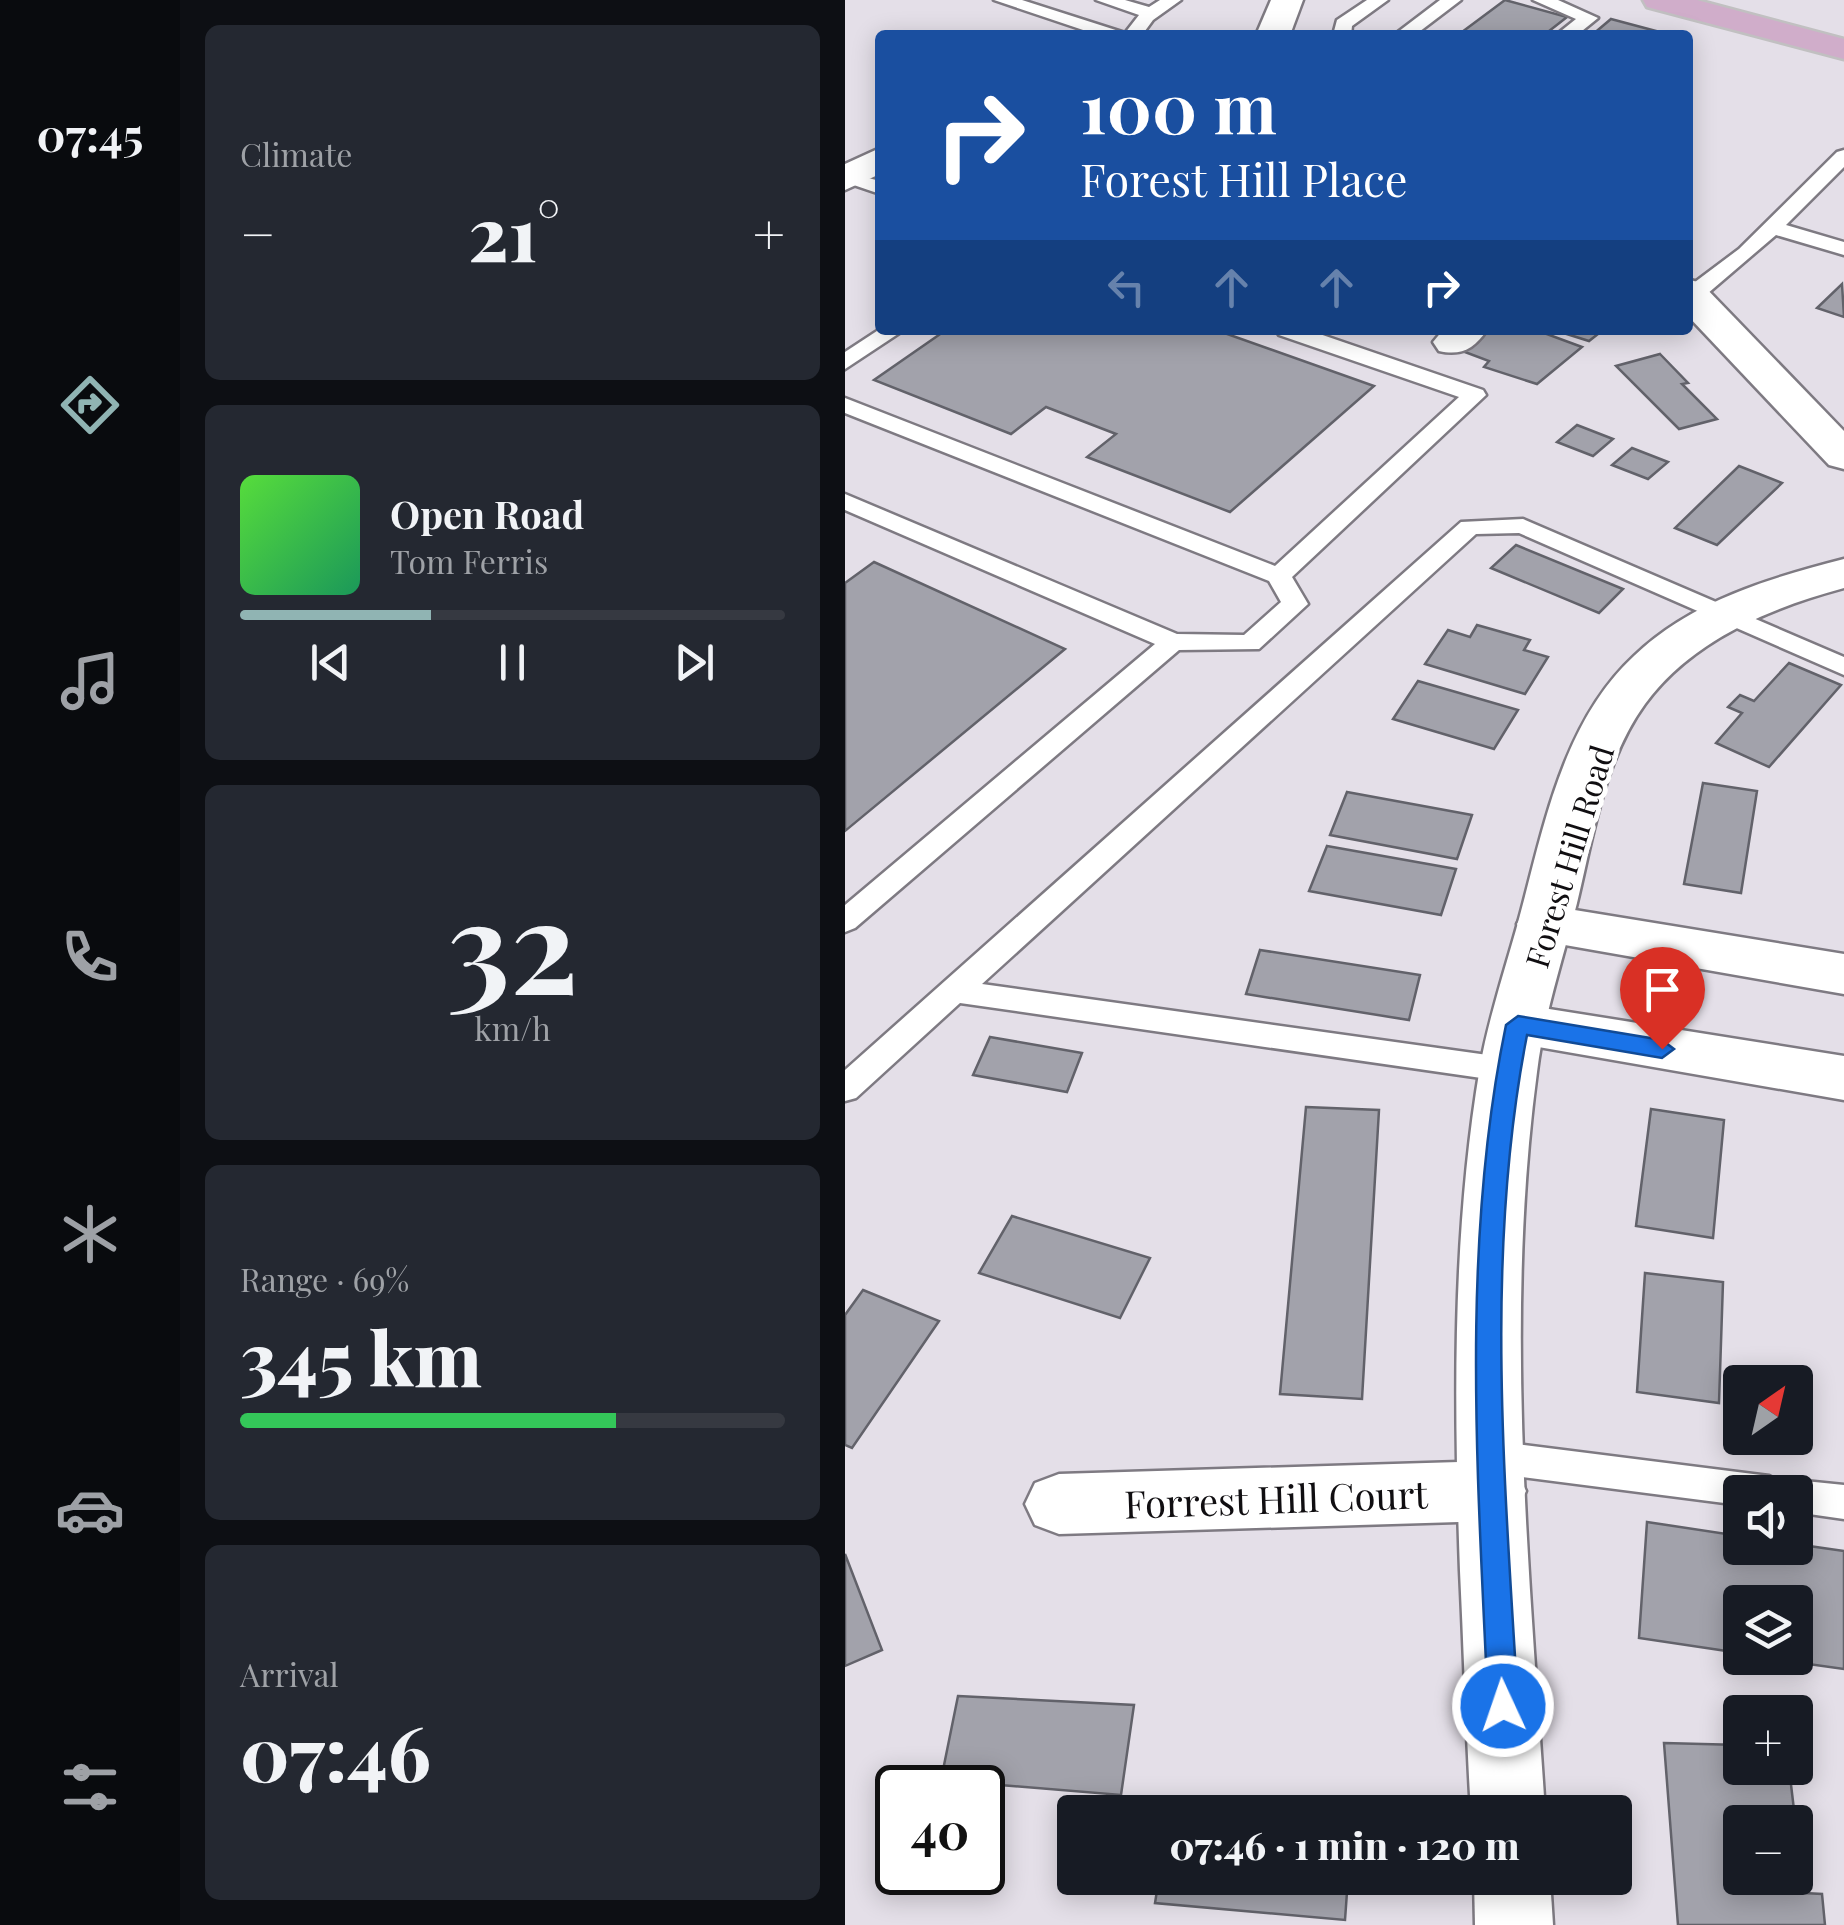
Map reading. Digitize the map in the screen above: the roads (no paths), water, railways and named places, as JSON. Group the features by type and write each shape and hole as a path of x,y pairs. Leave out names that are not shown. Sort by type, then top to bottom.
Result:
{"main road":[{"path":"1659,0 1844,49"}],"street":[{"path":"1274,30 1287,0"},
{"path":"1693,296 1837,440"},
{"name":"Forest Hill Road","path":"1507,1795 1492,1474 1489,1272 1513,1047 1575,809 1605,733 1629,692 1658,661 1725,616 1789,588 1844,574"},
{"path":"1545,924 1844,974"},
{"path":"1513,1047 1844,1078"},
{"name":"Forrest Hill Court","path":"1059,1504 1492,1474"},
{"path":"1513,1895 1514,1925"}],"lane":[{"path":"1003,0 1101,30"},
{"path":"1105,0 1165,4"},
{"path":"1342,30 1343,24 1379,0"},
{"path":"1410,30 1452,0"},
{"path":"1542,0 1589,18 1572,30"},
{"path":"1138,30 1165,4"},
{"path":"1693,291 1773,227 1844,156"},
{"path":"1773,227 1844,249"},
{"path":"845,362 886,335"},
{"path":"1279,576 1475,396 1301,335"},
{"path":"845,405 1279,576 1295,604 1250,643 1173,642 851,511"},
{"path":"845,1089 1470,527 1523,526 1844,667"},
{"path":"845,920 1173,642"},
{"path":"954,990 1513,1047"},
{"path":"1492,1474 1723,1489"},
{"path":"1813,1498 1844,1502"}]}
